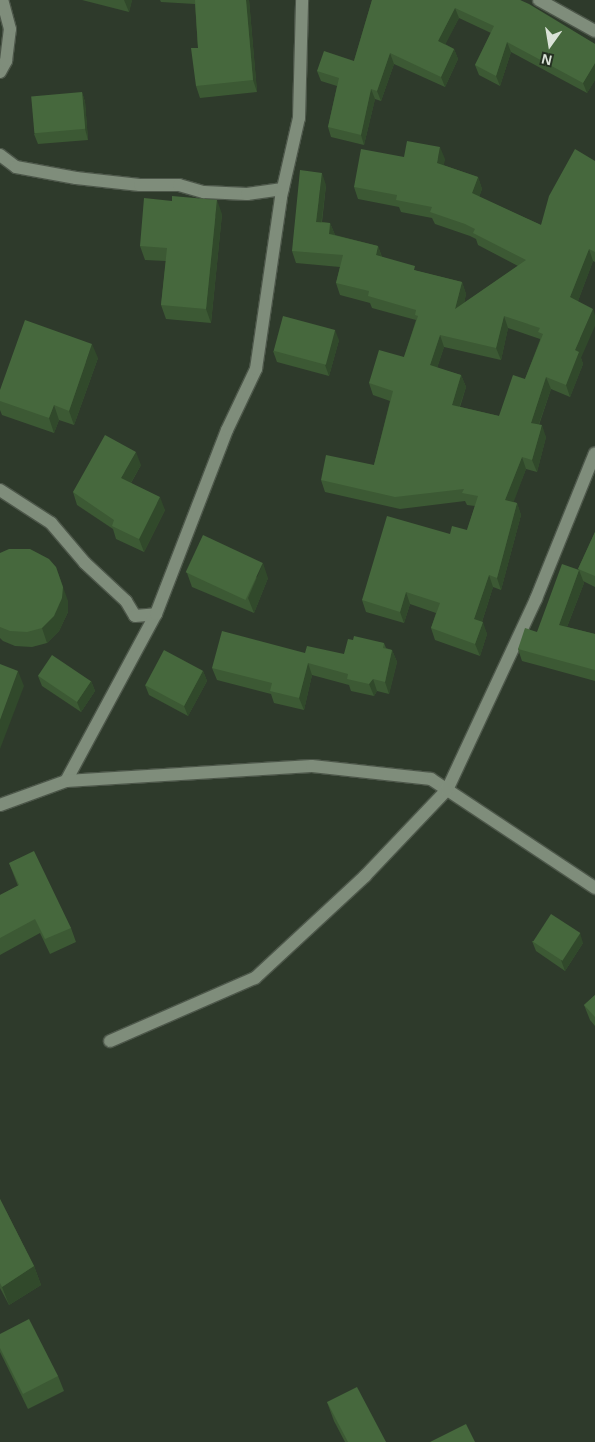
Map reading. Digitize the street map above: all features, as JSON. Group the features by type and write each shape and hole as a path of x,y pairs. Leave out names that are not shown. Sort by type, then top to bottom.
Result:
{"street":[{"path":"0,72 6,61 10,29 2,0"},
{"path":"66,781 156,614 227,430 256,369 283,189 298,118 302,0"},
{"path":"540,0 595,31"},
{"path":"0,155 16,167 76,178 140,185 179,184 204,192 247,194 283,189"},
{"path":"110,1041 255,978 365,876 448,790 536,598 595,453"},
{"path":"0,490 51,524 85,563 126,601 135,616 156,614"},
{"path":"0,805 66,781 312,766 431,779 595,888"}],"building":[{"path":"195,0 246,0 253,80 196,86 191,48 198,48"},
{"path":"372,0 520,0 595,44 595,63 583,83 507,42 496,76 475,65 494,26 455,8 438,41 454,49 441,77 390,53 377,91 371,89 361,135 328,127 339,78 317,71 324,51 354,61"},
{"path":"82,92 85,129 34,133 31,96"},
{"path":"407,141 440,147 437,163 478,177 472,193 541,225 549,196 575,149 595,161 595,252 589,249 570,297 593,309 575,350 579,352 566,385 546,377 531,423 542,425 532,460 522,457 505,500 517,503 497,578 489,575 474,619 483,622 475,644 431,628 440,603 406,592 400,612 362,600 387,516 450,534 452,526 467,530 478,496 462,493 464,489 395,497 321,480 326,455 374,465 393,391 369,383 379,350 404,357 418,316 415,315 416,310 368,296 369,291 336,283 343,255 292,251 300,170 322,173 316,222 330,223 329,234 378,246 376,255 415,266 414,270 462,282 455,309 526,260 473,233 475,229 465,224 430,212 432,207 396,200 397,195 354,187 361,149 404,157","holes":["504,316 540,328 538,332 543,334 525,379 513,375 499,416 452,405 461,375 430,365 440,335 496,348"]},
{"path":"172,196 217,200 206,309 161,305 167,248 140,246 144,198 172,201"},
{"path":"283,316 335,330 326,365 274,351"},
{"path":"25,320 92,344 69,411 54,405 49,418 0,401 0,390"},
{"path":"105,435 136,452 121,478 160,497 139,539 112,526 114,520 73,492"},
{"path":"595,532 595,576 578,569"},
{"path":"203,535 263,563 245,600 186,572"},
{"path":"9,549 30,549 49,559 56,567 63,587 62,598 54,616 42,628 27,632 10,631 0,627 0,553"},
{"path":"562,564 579,570 559,625 595,634 595,670 518,649 525,628 537,632"},
{"path":"222,631 305,653 307,646 344,654 348,639 353,640 354,636 384,643 383,648 392,650 385,682 373,679 369,684 347,679 348,674 308,663 299,698 270,691 272,683 212,668"},
{"path":"164,650 203,671 184,706 145,685"},
{"path":"52,655 91,681 77,702 38,676"},
{"path":"0,664 18,671 0,720"},
{"path":"34,851 71,928 45,939 35,919 0,938 0,895 19,885 9,863"},
{"path":"551,914 580,933 562,961 533,942"},
{"path":"595,995 595,1017 584,1005"},
{"path":"0,1199 34,1266 2,1287 0,1283"},
{"path":"29,1319 58,1376 23,1394 0,1348 0,1334"},
{"path":"357,1387 386,1442 348,1442 327,1402"},
{"path":"466,1424 475,1442 430,1442"}]}
